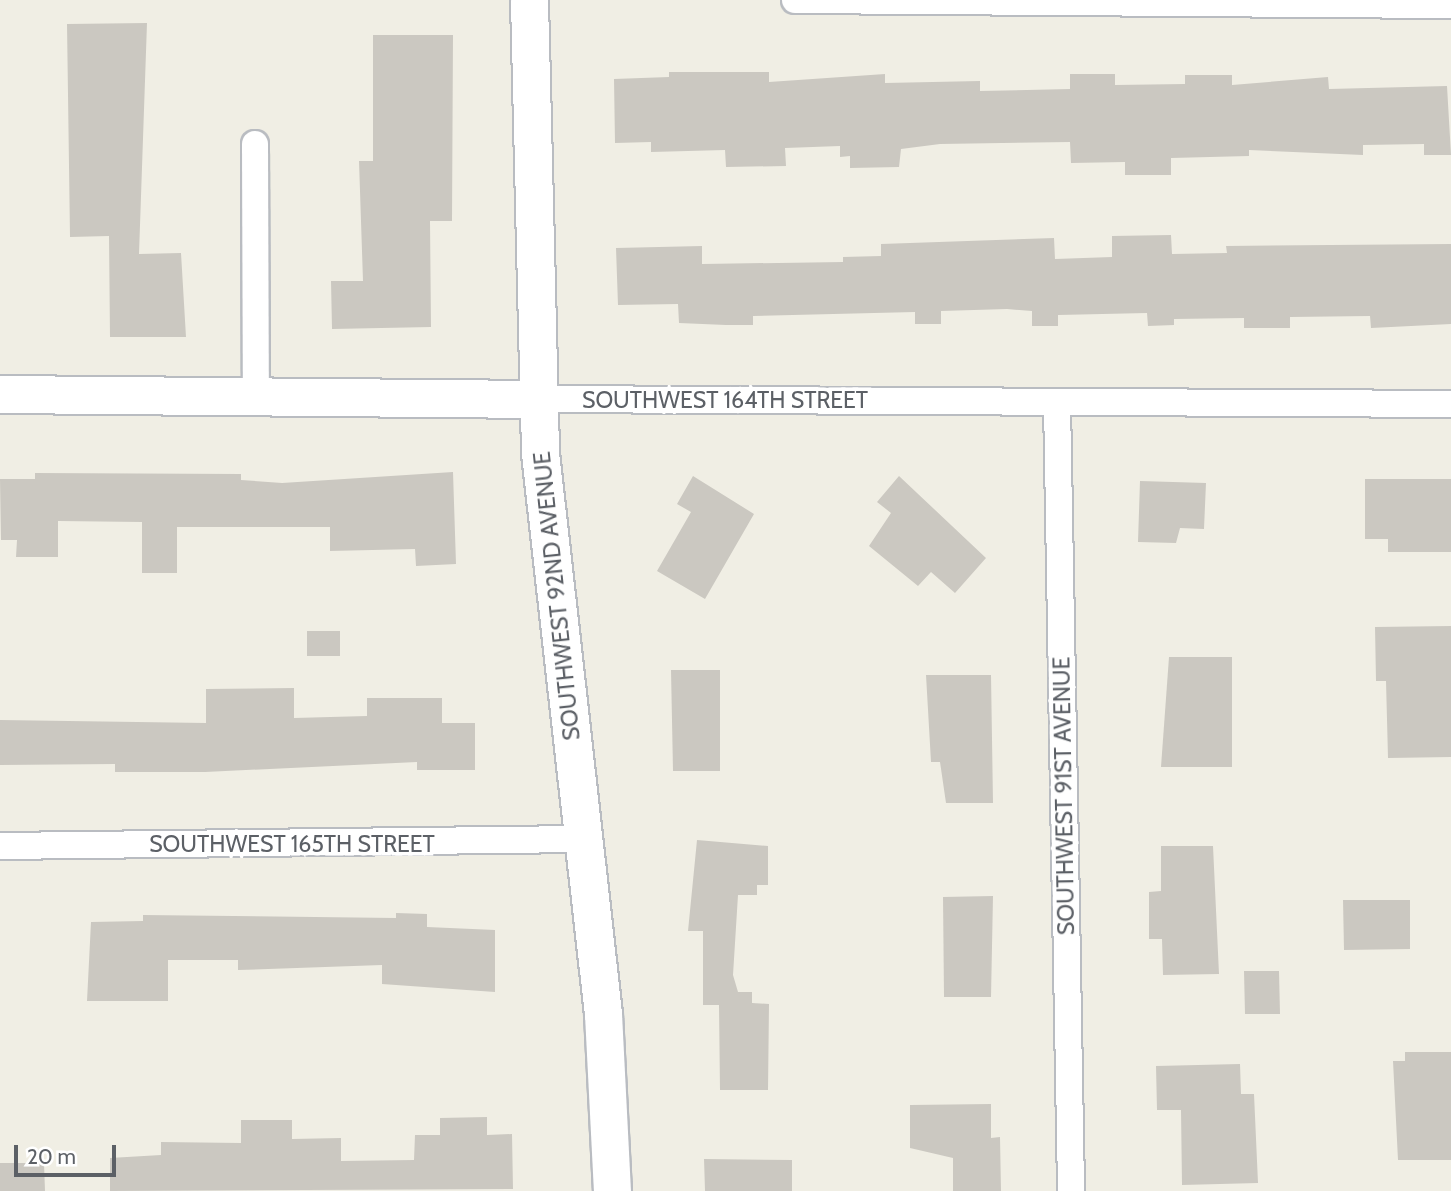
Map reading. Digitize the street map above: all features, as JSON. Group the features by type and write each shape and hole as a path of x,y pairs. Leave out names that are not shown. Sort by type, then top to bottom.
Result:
{"street":[{"name":"SOUTHWEST 92ND AVENUE","path":"529,0 539,399 606,1049 612,1191"},
{"path":"795,0 1451,5"},
{"path":"256,145 256,394"},
{"name":"SOUTHWEST 164TH STREET","path":"0,394 1451,404"},
{"name":"SOUTHWEST 91ST AVENUE","path":"1057,402 1071,1191"},
{"name":"SOUTHWEST 165TH STREET","path":"0,846 583,839"}],"building":[{"path":"147,23 139,254 181,253 186,337 110,337 109,236 70,237 67,24"},
{"path":"373,35 453,35 452,221 430,221 431,327 332,329 331,281 363,281 359,161 373,161"},
{"path":"669,72 769,72 769,82 885,74 885,83 980,81 980,91 1070,89 1070,74 1115,74 1115,85 1185,84 1185,75 1232,75 1232,85 1328,77 1329,89 1447,86 1451,155 1424,155 1424,144 1363,145 1363,155 1249,150 1249,156 1171,158 1171,175 1125,175 1125,162 1071,163 1070,142 940,144 901,149 899,167 850,168 850,156 840,157 840,146 785,148 786,166 726,167 725,150 651,152 651,142 615,143 614,79 669,77"},
{"path":"1171,235 1172,254 1227,253 1226,246 1451,244 1451,324 1371,328 1370,316 1290,317 1290,328 1244,328 1244,318 1174,319 1174,325 1148,326 1147,313 1058,315 1058,326 1032,326 1032,311 1007,309 941,311 941,324 915,324 915,312 753,316 753,325 726,325 679,323 678,304 618,305 616,248 702,246 702,264 843,262 843,257 881,256 881,244 1054,238 1055,259 1112,257 1112,236"},
{"path":"453,472 456,564 416,566 415,549 330,551 330,527 177,527 177,573 142,573 142,522 58,521 58,557 16,557 17,540 1,540 0,479 35,479 35,473 241,474 241,480 282,483"},
{"path":"693,476 754,514 705,599 657,571 691,512 677,504"},
{"path":"899,476 986,558 955,593 931,572 918,586 869,546 891,513 877,502"},
{"path":"1365,479 1451,479 1451,552 1388,552 1388,539 1365,539"},
{"path":"1140,481 1206,483 1204,529 1180,528 1176,543 1138,542"},
{"path":"1451,626 1451,757 1388,758 1386,681 1376,681 1375,627"},
{"path":"307,631 340,631 340,656 307,656"},
{"path":"1169,657 1232,657 1232,767 1161,767"},
{"path":"671,670 720,670 720,771 673,771"},
{"path":"926,675 991,675 993,803 946,803 940,762 931,762"},
{"path":"294,688 294,718 367,716 367,698 442,698 442,723 475,723 475,770 417,770 417,762 205,772 115,772 115,764 0,765 0,720 206,723 206,689"},
{"path":"697,840 768,846 768,885 757,885 757,895 738,895 733,975 738,992 752,992 752,1003 769,1004 768,1090 720,1090 719,1005 703,1005 703,931 688,931"},
{"path":"1161,846 1213,846 1219,974 1163,975 1162,939 1149,939 1149,892 1161,891"},
{"path":"993,896 991,997 944,997 943,897"},
{"path":"1343,900 1410,900 1410,949 1344,950"},
{"path":"396,913 427,914 427,927 495,930 495,992 382,984 382,965 238,970 238,960 168,960 168,1001 87,1001 91,922 143,921 143,915 396,918"},
{"path":"1244,971 1279,971 1280,1014 1245,1014"},
{"path":"1405,1052 1451,1052 1451,1160 1398,1160 1393,1061 1405,1061"},
{"path":"1240,1064 1241,1094 1254,1094 1258,1183 1182,1185 1181,1110 1157,1110 1156,1066"},
{"path":"991,1104 991,1138 1000,1137 1001,1191 953,1191 953,1158 910,1148 910,1105"},
{"path":"487,1117 487,1135 512,1134 513,1189 110,1191 110,1158 161,1155 161,1142 241,1143 241,1120 292,1120 292,1139 341,1138 341,1161 414,1160 415,1135 440,1135 440,1118"},
{"path":"704,1159 792,1160 792,1191 705,1191"},
{"path":"0,1163 44,1163 45,1191 0,1191"}]}
